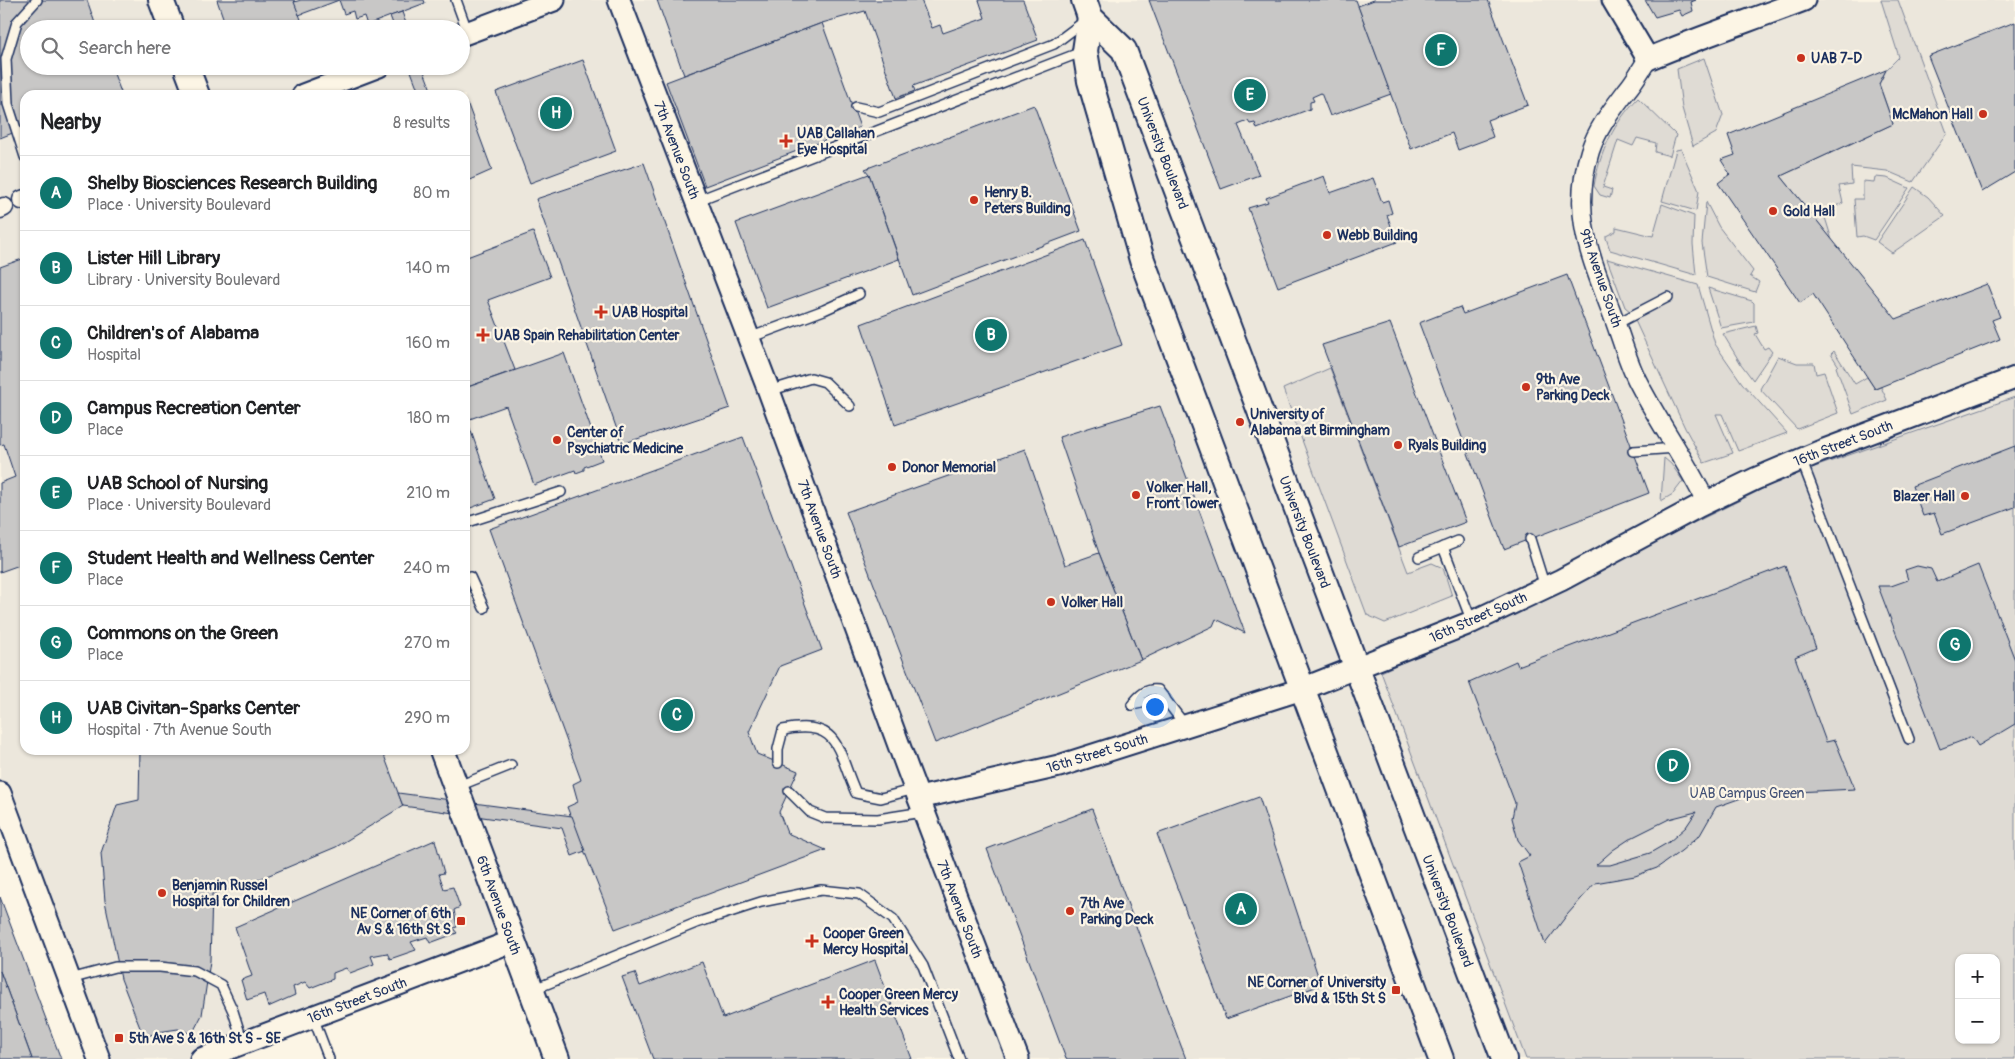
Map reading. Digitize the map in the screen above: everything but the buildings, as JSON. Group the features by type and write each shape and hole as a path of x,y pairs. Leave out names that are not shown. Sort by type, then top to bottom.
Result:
{"main road":[{"path":"161,0 169,20"},
{"path":"1087,8 1085,51 1090,81 1142,260 1441,1059"},
{"name":"University Boulevard","path":"1087,8 1124,50 1504,1059"},
{"path":"189,75 195,90"},
{"name":"6th Avenue South","path":"444,755 557,1059"}],"street":[{"path":"470,32 554,0"},
{"name":"7th Avenue South","path":"619,0 769,391 919,800 1018,1059"},
{"path":"1613,0 1648,58 1804,0"},
{"name":"9th Avenue South","path":"1648,58 1629,89 1609,112 1598,130 1590,150 1582,187 1581,205 1584,232 1637,380 1695,478 1706,502"},
{"path":"316,90 355,75"},
{"name":"16th Street South","path":"919,800 1060,766 1302,690 1472,622 1545,587 1706,502 1801,459 2015,378"},
{"path":"0,793 99,1059"},
{"name":"16th Street South","path":"201,1059 513,941"}],"lane":[{"path":"20,141 8,104 6,59 17,22 37,0"},
{"path":"456,0 461,20"},
{"path":"856,107 879,112 1054,44 1087,8"},
{"path":"696,201 1085,51"},
{"path":"749,338 824,310 859,294"},
{"path":"1616,324 1668,297"},
{"path":"769,391 811,378 825,382 850,406"},
{"path":"1633,451 1677,448"},
{"path":"1801,459 1909,739"},
{"path":"470,520 561,492"},
{"path":"1530,539 1545,587"},
{"path":"1419,557 1458,541"},
{"path":"1443,547 1472,622"},
{"path":"470,577 484,608"},
{"path":"1165,698 1187,726"},
{"path":"778,763 778,749 784,730 802,726 818,728 830,736 841,752 846,773 856,793 881,798 919,800"},
{"path":"456,787 511,765"},
{"path":"789,791 810,812 824,818 878,819 919,800"},
{"path":"531,990 696,923 761,902 821,890 859,894 893,920 923,966 959,1059"},
{"path":"69,979 115,967 160,967 195,971 222,985 243,1043"},
{"path":"313,1017 329,1059"}],"shaded area":[{"name":"University of Alabama at Birmingham","path":"0,0 2015,0 2015,1059 557,1059 513,941 201,1059 99,1059 0,790"}],"green space":[{"path":"1881,0 1898,0 1947,133 1913,182 1887,171 1851,167 1852,184 1839,186 1843,203 1823,211 1832,240 1781,176 1893,124 1879,84 1886,70 1899,57"},
{"path":"1704,58 1723,115 1716,133 1693,146 1682,108 1677,69"},
{"path":"1638,98 1676,135 1670,156 1655,152 1656,143 1637,138 1633,146 1618,140 1603,187 1612,190 1610,198 1600,195 1594,186 1604,149 1622,117"},
{"path":"1681,149 1699,191 1696,211 1662,201 1676,150"},
{"path":"1875,177 1887,178 1909,188 1874,240 1863,236 1857,237 1854,199 1863,199 1863,181 1874,182"},
{"path":"1914,187 1928,197 1945,216 1892,253 1877,242"},
{"path":"1706,202 1719,227 1753,271 1750,276 1759,282 1755,292 1707,277 1702,243"},
{"path":"1662,204 1694,216 1693,244 1696,275 1610,250 1606,236 1616,231 1616,227 1653,236"},
{"path":"1607,259 1698,285 1715,344 1742,383 1787,433 1738,451 1722,414 1716,414 1733,453 1704,463 1685,428 1631,312 1625,307"},
{"path":"1708,288 1752,301 1754,303 1754,322 1721,328"},
{"path":"1756,326 1758,333 1755,334 1764,349 1768,347 1772,352 1753,380 1723,334"},
{"path":"1834,351 1855,384 1867,377 1875,389 1881,387 1887,400 1853,414 1836,367 1838,365 1831,354"},
{"path":"1778,356 1797,363 1814,363 1816,374 1824,372 1838,413 1797,429 1760,389"},
{"path":"1330,368 1408,572 1432,563 1443,568 1452,596 1385,623 1367,615 1283,389"},
{"name":"UAB Campus Green","path":"2015,397 2015,1059 1526,1059 1381,672 1539,599 1789,476"},
{"path":"1664,458 1671,464 1683,481 1673,494 1661,501"}],"place":[{"name":"Student Health and Wellness Center","path":"1441,50"},
{"name":"UAB 7-D","path":"1801,58"},
{"name":"UAB School of Nursing","path":"1250,95"},
{"name":"UAB Civitan-Sparks Center","path":"556,113"},
{"name":"McMahon Hall","path":"1983,114"},
{"name":"UAB Callahan Eye Hospital","path":"786,141"},
{"name":"Henry B. Peters Building","path":"974,200"},
{"name":"Gold Hall","path":"1773,211"},
{"name":"Webb Building","path":"1327,235"},
{"name":"UAB Hospital","path":"601,312"},
{"name":"UAB Spain Rehabilitation Center","path":"483,335"},
{"name":"Lister Hill Library","path":"991,335"},
{"name":"9th Ave Parking Deck","path":"1526,387"},
{"name":"University of Alabama at Birmingham","path":"1240,422"},
{"name":"Center of Psychiatric Medicine","path":"557,440"},
{"name":"Ryals Building","path":"1398,445"},
{"name":"Donor Memorial","path":"892,467"},
{"name":"Volker Hall, Front Tower","path":"1136,495"},
{"name":"Blazer Hall","path":"1965,496"},
{"name":"Volker Hall","path":"1051,602"},
{"name":"Commons on the Green","path":"1955,645"},
{"name":"Children's of Alabama","path":"677,715"},
{"name":"Campus Recreation Center","path":"1673,766"},
{"name":"Benjamin Russel Hospital for Children","path":"162,893"},
{"name":"Shelby Biosciences Research Building","path":"1241,909"},
{"name":"7th Ave Parking Deck","path":"1070,911"},
{"name":"NE Corner of 6th Av S & 16th St S","path":"461,921"},
{"name":"Cooper Green Mercy Hospital","path":"812,941"},
{"name":"NE Corner of University Blvd & 15th St S","path":"1396,990"},
{"name":"Cooper Green Mercy Health Services","path":"828,1002"},
{"name":"5th Ave S & 16th St S - SE","path":"119,1038"}]}
